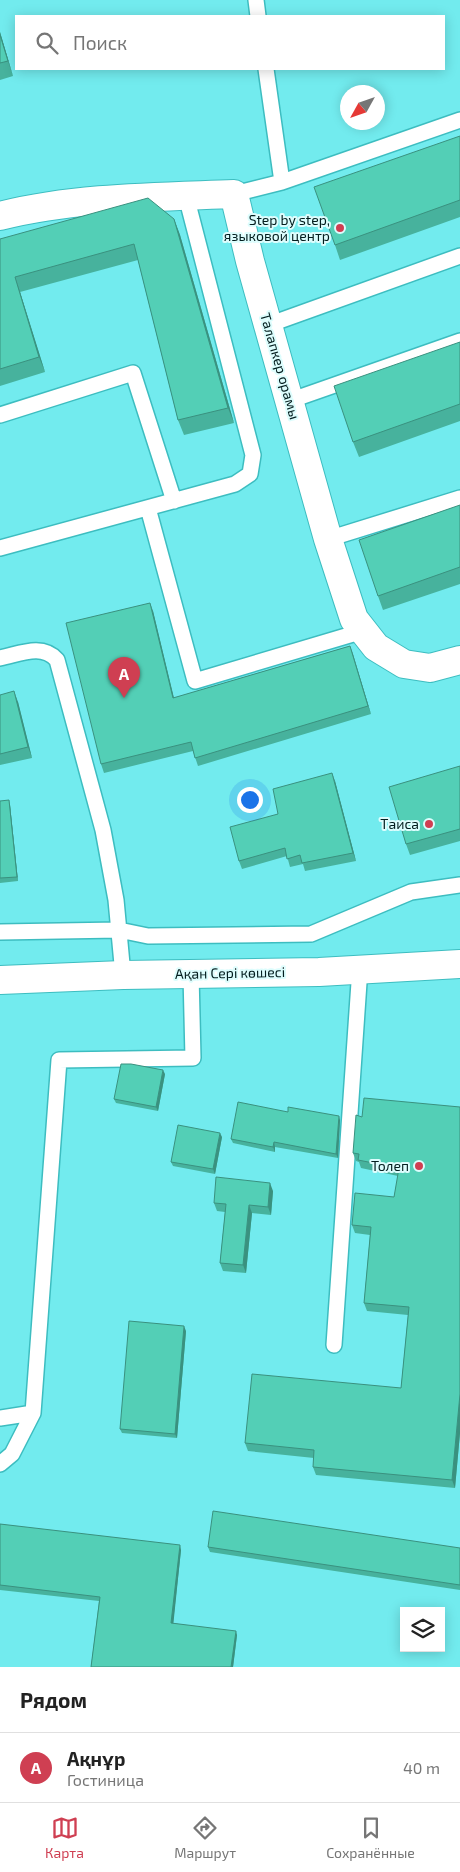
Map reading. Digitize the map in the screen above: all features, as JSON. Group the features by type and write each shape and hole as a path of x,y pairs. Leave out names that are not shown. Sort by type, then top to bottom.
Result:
{"street":[{"path":"12,213 127,198 234,194"},
{"name":"Талапкер орамы","path":"234,194 250,261 289,401 328,539 354,619 376,647 404,664 430,668 460,660"},
{"name":"Ақан Сері көшесі","path":"0,980 123,975 319,972 360,968 460,964"}],"lane":[{"path":"256,0 258,15"},
{"path":"266,70 282,182"},
{"path":"234,194 282,182 460,120"},
{"path":"0,548 235,484 250,474 253,455 186,196"},
{"path":"268,325 460,256"},
{"path":"289,401 460,341"},
{"path":"0,415 133,373 174,501"},
{"path":"328,539 460,498"},
{"path":"148,508 195,680 363,631"},
{"path":"0,658 41,650 50,653 57,660 103,830 116,900 123,975"},
{"path":"0,932 119,930 148,936 311,934 411,892 460,885"},
{"path":"334,1345 360,968"},
{"path":"0,1464 12,1454 33,1413 59,1060 193,1058 191,974"},
{"path":"0,1418 33,1413"}],"building":[{"path":"0,35 8,61 0,63"},
{"path":"460,136 460,200 335,245 314,187"},
{"path":"148,198 174,219 228,408 178,420 134,244 15,277 39,357 0,369 0,239"},
{"path":"460,342 460,404 353,442 334,386"},
{"path":"460,505 460,567 378,596 359,540"},
{"path":"150,603 173,698 350,646 368,706 195,758 191,742 101,764 66,623"},
{"path":"14,691 28,747 0,754 0,695"},
{"path":"460,766 460,829 406,844 389,787"},
{"path":"332,773 353,853 302,863 300,855 287,859 285,848 239,861 230,827 278,814 273,789"},
{"path":"9,800 17,877 0,878 0,801"},
{"path":"121,1064 163,1070 156,1107 114,1099"},
{"path":"364,1098 460,1107 460,1394 452,1480 313,1467 314,1450 245,1443 252,1374 401,1388 409,1307 364,1303 371,1227 352,1225 355,1193 394,1197 399,1168 358,1160 359,1154 353,1153 356,1115 362,1117"},
{"path":"238,1102 288,1112 288,1107 339,1116 336,1154 274,1142 273,1147 231,1139"},
{"path":"178,1125 220,1133 213,1169 171,1162"},
{"path":"216,1177 270,1183 268,1207 249,1205 243,1265 220,1263 226,1204 214,1203"},
{"path":"129,1321 184,1326 175,1434 120,1429"},
{"path":"213,1511 460,1548 460,1585 208,1547"},
{"path":"0,1524 180,1545 171,1623 236,1631 231,1667 91,1667 100,1597 0,1585"}],"place":[{"name":"Step by step, языковой центр","path":"340,228"},
{"name":"Ақнұр","path":"124,698"},
{"name":"Таиса","path":"429,824"},
{"name":"Толеп","path":"419,1166"}]}
